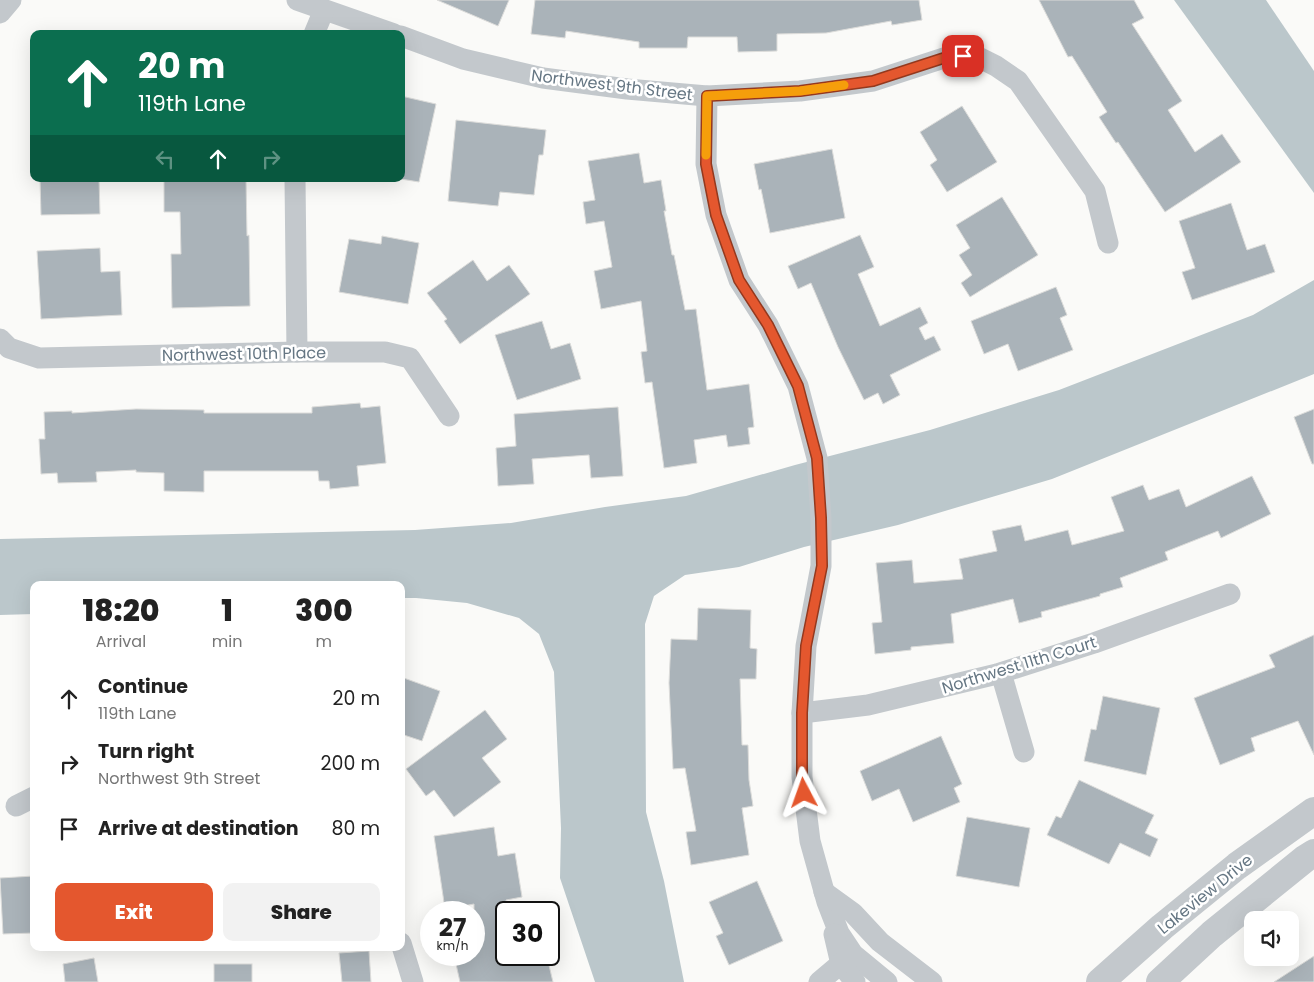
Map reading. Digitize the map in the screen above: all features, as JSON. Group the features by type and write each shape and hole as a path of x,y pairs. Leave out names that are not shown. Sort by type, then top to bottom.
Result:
{"street":[{"path":"0,13 11,0"},
{"path":"297,0 382,30"},
{"path":"316,30 324,10"},
{"name":"Northwest 9th Street","path":"405,37 463,59 543,78 627,89 707,96 800,91 873,81 950,56 976,56 1018,80 1095,191 1108,243"},
{"path":"707,96 706,164 716,215 739,280 768,325 798,386 817,458 822,566 806,646 802,713 802,777 810,841 825,897 855,982"},
{"path":"295,182 297,352"},
{"name":"Northwest 10th Place","path":"5,343 39,358 297,352 385,352 410,358 449,416"},
{"name":"Northwest 11th Court","path":"802,713 868,705 1001,673 1094,643 1230,594"},
{"path":"1001,673 1024,752"},
{"name":"Lakeview Drive","path":"1100,982 1162,927 1237,866 1314,811"},
{"path":"1160,982 1212,934 1314,853"},
{"path":"825,897 853,913 886,947 932,982"},
{"path":"819,982 876,938"},
{"path":"403,951 413,982"},
{"path":"847,959 887,982"}],"shaded area":[{"path":"1174,0 1266,0 1314,71 1314,193"},
{"path":"1314,280 1314,374 1052,479 898,525 804,547 739,567 685,575 654,596 645,624 646,812 664,881 684,982 595,982 560,878 561,828 554,672 539,634 519,618 467,603 405,598 405,581 30,581 30,614 0,615 0,539 415,530 511,523 686,496 930,430 1059,390 1253,315"}],"building":[{"path":"437,0 509,0 498,26"},
{"path":"535,0 919,0 922,20 892,25 891,21 826,33 777,34 777,51 738,52 737,37 688,37 687,48 639,48 639,42 566,31 565,38 531,34"},
{"path":"1039,0 1134,0 1144,18 1132,24 1182,101 1168,110 1195,152 1222,134 1241,162 1165,212 1099,117 1107,112 1072,56 1068,57"},
{"path":"405,97 436,104 419,182 405,180"},
{"path":"962,106 997,162 947,192 930,165 937,160 920,132"},
{"path":"456,120 546,130 543,155 539,155 534,195 500,192 498,206 448,201"},
{"path":"832,149 845,218 770,233 754,164"},
{"path":"639,153 644,183 661,180 666,211 664,211 672,255 674,255 685,310 696,309 707,390 749,384 754,427 748,428 750,444 728,447 726,435 694,440 697,463 664,468 652,382 645,383 641,352 647,351 641,301 601,309 594,271 612,267 604,221 586,224 583,202 595,200 588,161"},
{"path":"40,182 99,182 100,214 41,215"},
{"path":"164,182 246,182 250,306 172,308 171,254 181,254 180,212 164,212"},
{"path":"1002,197 1038,255 970,297 961,283 972,275 959,255 970,248 956,225"},
{"path":"1231,203 1247,250 1265,244 1275,272 1192,300 1182,272 1195,268 1179,221"},
{"path":"860,235 874,267 858,274 880,326 920,307 928,323 919,328 925,340 934,336 941,350 890,375 900,395 883,404 878,393 864,400 838,347 811,283 798,289 788,266"},
{"path":"382,236 419,243 408,304 339,292 349,239 381,244"},
{"path":"100,248 101,272 120,271 122,315 41,319 37,251"},
{"path":"473,260 487,281 509,265 530,294 460,344 444,321 447,319 427,293"},
{"path":"1056,287 1067,315 1060,318 1073,350 1018,371 1008,344 984,354 971,321"},
{"path":"542,321 551,349 570,343 581,379 517,400 495,335"},
{"path":"360,403 361,408 380,406 386,463 357,466 359,486 330,489 329,481 319,481 318,471 204,471 204,492 164,491 164,473 136,472 136,470 96,472 97,482 58,483 57,473 41,474 39,439 45,439 44,412 72,411 72,413 136,409 204,410 204,413 312,413 312,407"},
{"path":"618,407 623,476 591,478 589,455 532,459 534,484 498,486 496,448 516,446 514,414"},
{"path":"1314,409 1314,464 1312,464 1294,417"},
{"path":"1252,476 1271,514 1221,538 1218,531 1165,552 1168,560 1120,578 1123,587 1100,594 1100,596 1041,612 1042,617 1019,623 1013,599 951,614 954,643 911,647 911,650 875,654 872,623 882,622 876,563 912,560 914,583 963,579 959,559 997,551 992,531 1021,525 1025,541 1068,530 1072,545 1124,531 1111,497 1143,485 1149,500 1179,489 1186,507"},
{"path":"698,608 751,610 750,648 757,649 756,679 740,679 742,745 748,745 749,780 753,806 742,808 749,855 691,865 686,832 696,831 685,768 673,769 669,683 671,639 697,640"},
{"path":"1314,635 1314,755 1298,721 1251,738 1255,751 1220,765 1194,698 1275,667 1269,655"},
{"path":"405,678 440,691 422,741 405,735"},
{"path":"1103,696 1160,708 1146,775 1084,761 1091,729 1096,730"},
{"path":"485,710 507,739 482,758 501,782 454,817 434,790 426,796 406,769"},
{"path":"941,736 962,784 954,788 960,802 913,822 899,789 872,801 860,771"},
{"path":"1079,780 1154,815 1145,833 1158,839 1150,857 1120,843 1109,864 1047,835 1056,816 1061,818"},
{"path":"967,817 1030,828 1019,887 956,876"},
{"path":"494,827 498,856 515,853 522,897 506,901 495,901 495,966 549,966 553,982 460,982 456,966 485,966 485,901 444,901 434,836"},
{"path":"30,876 30,933 3,934 0,878"},
{"path":"757,881 783,941 729,965 716,936 723,933 709,902"},
{"path":"369,951 371,982 342,982 339,953"},
{"path":"1314,956 1314,982 1274,982 1299,966"},
{"path":"94,958 98,982 65,982 63,964"},
{"path":"214,964 252,964 252,982 214,982"}],"slow traffic":[{"path":"706,155 707,96 800,91 844,85"}],"route":[{"path":"804,793 802,777 802,713 806,646 822,566 817,458 798,386 768,325 739,280 716,215 706,164 707,96 800,91 873,81 950,56 963,56"}]}
